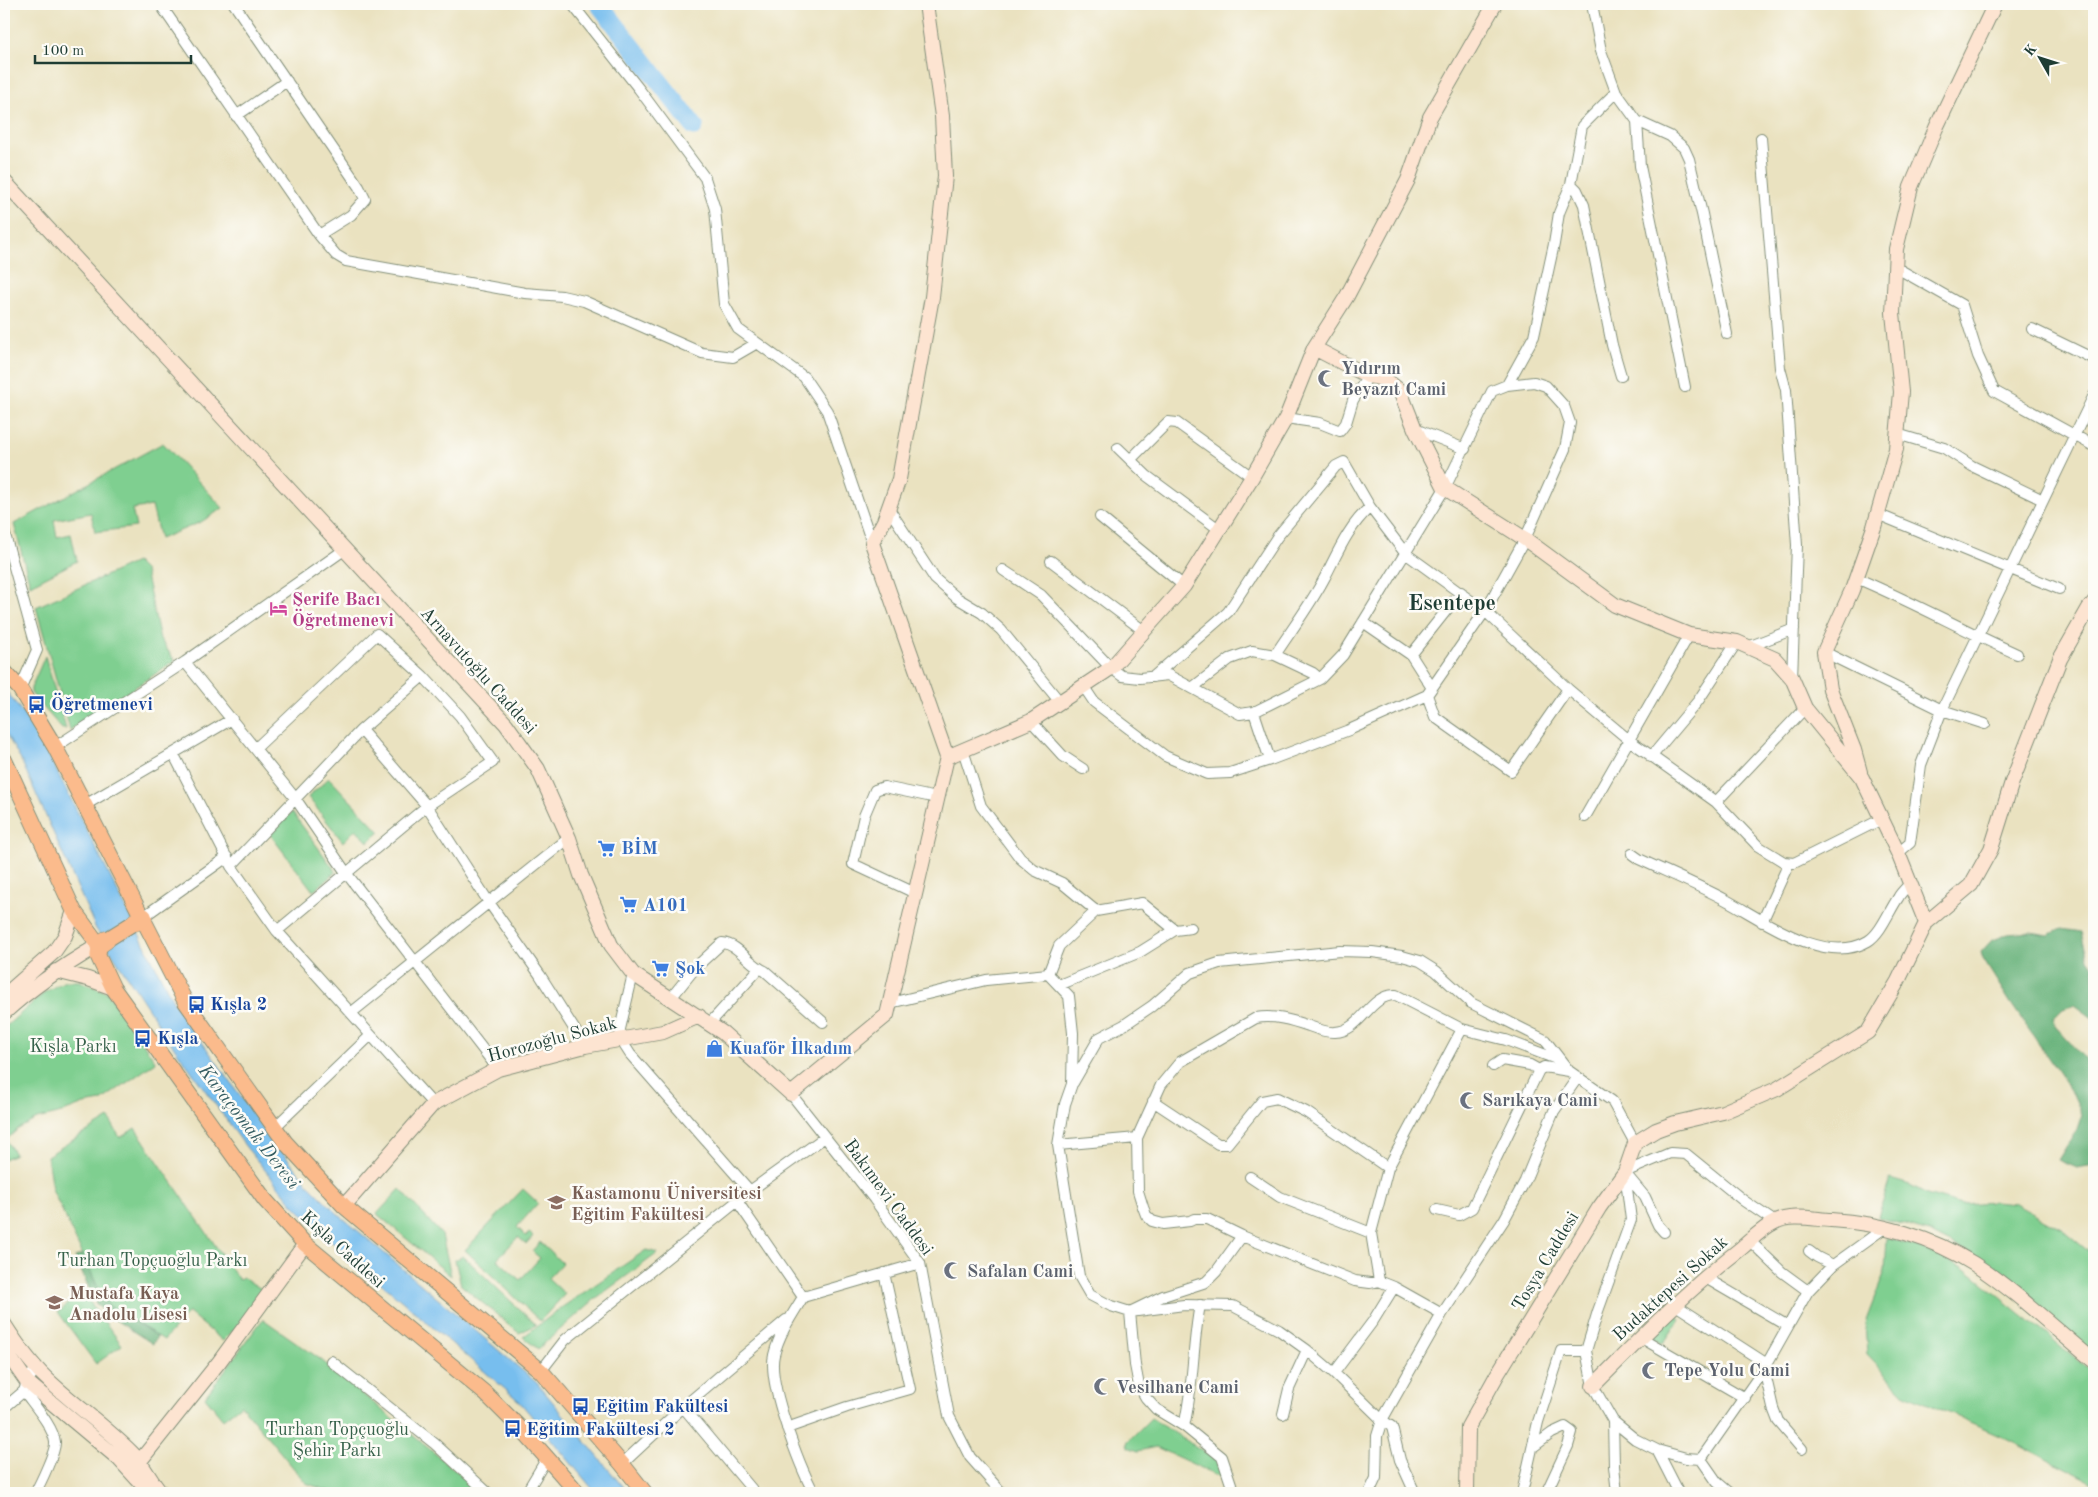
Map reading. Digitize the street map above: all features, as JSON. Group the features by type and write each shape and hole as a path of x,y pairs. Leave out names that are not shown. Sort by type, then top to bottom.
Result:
{"main road":[{"path":"4,671 20,689 55,747 85,805 139,920 184,1001 285,1142 344,1206 541,1371 645,1493"},
{"path":"4,759 74,911 103,942 139,920"},
{"name":"Kışla Caddesi","path":"103,942 98,956 113,988 265,1200 304,1244 486,1394 578,1493"}],"street":[{"path":"160,4 319,236 336,255 346,261 525,293 562,296 584,301 702,353 733,357 757,343"},
{"path":"234,4 359,187 365,199 351,215 319,236"},
{"path":"572,4 639,89 705,178 715,209 724,304 738,329 804,377 827,411 947,757 887,1015 791,1094 704,1020 759,969"},
{"path":"872,543 889,509 899,479 932,298 945,176 942,116 926,4"},
{"path":"947,757 1031,721 1111,668 1184,586 1220,530 1286,418 1314,348 1347,296 1408,180 1430,117 1495,4"},
{"path":"1592,4 1601,51 1616,92 1637,121 1670,136 1684,148 1702,214 1727,334"},
{"path":"1926,924 1898,853 1862,778 1854,750 1830,689 1824,652 1856,578 1896,449 1901,392 1893,313 1896,249 1911,187 1936,128 1995,4"},
{"path":"236,116 287,81"},
{"path":"1507,385 1534,336 1559,213 1571,184 1582,126 1616,92"},
{"path":"1637,121 1640,166 1685,387"},
{"path":"1761,138 1780,368 1786,390 1796,525 1797,545 1792,678"},
{"name":"Arnavutoğlu Caddesi","path":"4,181 506,724 538,769 569,838 581,875 610,945 633,974 704,1020"},
{"path":"1571,184 1577,190 1584,205 1612,345 1621,376"},
{"path":"1896,267 1962,305 1978,356 1994,391 2094,446"},
{"path":"2032,329 2094,359"},
{"path":"1314,348 1368,376 1384,379 1400,390 1415,429 1445,488 1525,539 1615,605 1689,634 1742,644 1775,660 1792,678 1806,708 1862,778"},
{"path":"1286,418 1320,423 1340,431 1346,423 1353,400 1368,376"},
{"path":"1003,570 1041,595 1111,668 1122,676 1140,678 1168,675 1240,714 1254,712 1320,679 1343,655 1445,488 1492,391 1507,385 1534,382 1546,386 1564,406 1570,423 1565,449 1525,539 1485,611 1430,692 1349,730 1270,760 1230,773 1207,774 1165,756 1094,702 1084,686"},
{"path":"1898,853 1910,843 1921,765 1942,710 2094,395"},
{"path":"1132,459 1168,422 1177,423 1252,477"},
{"path":"1415,429 1465,448"},
{"path":"1897,434 1944,448 1972,466 2043,500"},
{"path":"1118,448 1132,459 1147,476 1220,530"},
{"path":"1153,677 1228,612 1276,537 1336,466 1344,462 1370,507 1405,553 1485,611 1568,689 1628,740 1716,802 1758,846 1773,857 1794,863 1882,819"},
{"path":"1275,654 1324,578 1341,542 1360,516 1370,507"},
{"path":"889,509 935,578 957,598 982,613 1001,630 1060,702"},
{"path":"1877,514 2059,589"},
{"path":"1100,517 1184,586"},
{"path":"4,531 37,650 20,689"},
{"path":"55,747 185,662 344,550"},
{"path":"1051,562 1144,631"},
{"path":"1856,578 2017,654"},
{"path":"1411,655 1461,592"},
{"path":"1415,1493 1400,1460 1392,1427 1382,1420 1334,1373 1307,1350 1278,1330 1233,1306 1200,1305 1130,1312 1111,1306 1090,1295 1079,1276 1058,1145 1065,1104 1072,1084 1099,1038 1124,1025 1152,1006 1190,972 1218,963 1340,951 1372,952 1402,956 1420,962 1436,971 1471,1003 1545,1040 1559,1060 1574,1074 1612,1101 1635,1143 1656,1130 1674,1123 1723,1112 1777,1089 1868,1032 1898,981 1926,924 1971,885 1992,849 2012,782 2060,659 2094,602"},
{"path":"1364,622 1411,655 1430,692 1436,717 1511,771 1568,689"},
{"path":"1651,757 1742,644 1794,629"},
{"path":"256,748 376,634 424,676 460,716 493,762 427,806 277,931"},
{"path":"1584,817 1689,634"},
{"path":"1192,688 1230,659 1252,651 1275,654 1313,673 1320,679"},
{"path":"1824,652 1942,710 1985,724"},
{"path":"185,662 295,798 347,874 498,1069"},
{"path":"139,920 229,861 295,798 361,730 424,676"},
{"path":"1716,802 1806,708"},
{"path":"1254,712 1270,760"},
{"path":"85,805 174,755 232,719"},
{"path":"1031,721 1063,756 1083,769"},
{"path":"361,730 427,806 585,1046"},
{"path":"963,750 982,806 1020,858 1034,870 1062,883 1096,911"},
{"path":"174,755 229,861 277,931 433,1104"},
{"path":"915,893 853,864 864,816 875,790 884,787 937,798"},
{"path":"351,1013 488,901 569,838"},
{"path":"1632,854 1728,901 1786,935 1813,944 1846,948 1861,945 1870,940 1899,896 1911,883"},
{"path":"1762,922 1789,862"},
{"path":"1048,974 1059,946 1096,911 1142,903 1175,930"},
{"path":"6,1003 54,952 65,936 74,911"},
{"path":"1059,985 1140,952 1175,930 1191,928"},
{"path":"6,1003 103,942"},
{"path":"671,998 696,967 722,943 729,943 759,969 765,971 823,1022"},
{"path":"56,971 113,988"},
{"path":"633,974 620,1029 622,1040 630,1054 750,1191"},
{"path":"890,1003 986,980 1048,974"},
{"path":"1048,974 1068,996 1072,1033 1072,1084"},
{"path":"1442,1314 1394,1287 1379,1281 1370,1283 1355,1281 1207,1220 1194,1219 1163,1224 1152,1221 1146,1215 1138,1192 1137,1138 1153,1101 1169,1073 1180,1062 1256,1018 1268,1016 1291,1020 1323,1031 1336,1032 1359,1021 1374,1003 1388,995 1396,995 1462,1029 1506,1040 1559,1060"},
{"name":"Horozoğlu Sokak","path":"344,1206 433,1104 498,1069 585,1046 663,1032 704,1020"},
{"path":"1379,1281 1371,1233 1388,1168 1462,1029"},
{"path":"274,1127 370,1036"},
{"path":"1493,1066 1502,1060 1513,1061 1539,1070 1544,1068 1574,1074"},
{"path":"1437,1210 1459,1215 1472,1208 1539,1070"},
{"path":"1369,1493 1376,1478 1376,1436 1382,1420 1442,1314 1504,1220 1525,1181 1554,1111 1574,1074"},
{"name":"Bakımevi Caddesi","path":"791,1094 920,1263 949,1416 970,1457 1002,1493"},
{"path":"1153,1101 1218,1144 1227,1144 1262,1101 1277,1098 1306,1112 1388,1168"},
{"path":"541,1371 565,1340 737,1201 825,1138"},
{"path":"1058,1145 1137,1138"},
{"name":"Tosya Caddesi","path":"1467,1493 1468,1427 1497,1375 1599,1208 1625,1172 1635,1143"},
{"path":"1625,1172 1670,1153 1686,1154 1744,1201 1775,1222 1795,1218 1846,1221 1903,1232 1920,1238 1974,1264 2038,1313 2094,1361"},
{"path":"1625,1172 1645,1197 1658,1225 1664,1232"},
{"path":"1625,1172 1632,1220 1598,1311 1586,1352 1593,1386 1613,1421 1635,1438 1657,1450 1686,1458 1701,1459"},
{"path":"1250,1177 1280,1197 1371,1233"},
{"path":"737,1201 804,1298"},
{"name":"Budaktepesi Sokak","path":"1593,1386 1674,1304 1704,1277 1775,1222"},
{"path":"1701,1459 1765,1366 1808,1291 1833,1265 1884,1229"},
{"path":"1130,1312 1163,1296 1206,1282 1216,1272 1242,1236"},
{"path":"1750,1241 1782,1272 1808,1291"},
{"path":"135,1466 219,1362 304,1244"},
{"path":"1809,1251 1816,1257 1833,1265"},
{"path":"814,1493 787,1428 777,1391 774,1357 791,1316 804,1298 920,1263"},
{"path":"787,1428 847,1407 910,1389 884,1273"},
{"path":"1704,1277 1788,1326"},
{"path":"1334,1373 1373,1321 1394,1287"},
{"path":"1674,1304 1765,1366 1773,1408 1778,1421 1802,1449"},
{"path":"1184,1426 1193,1380 1193,1352 1200,1305"},
{"path":"1130,1312 1135,1365 1140,1386 1146,1398 1156,1409 1184,1426 1222,1457 1234,1493"},
{"path":"622,1464 683,1407 791,1316"},
{"path":"4,1324 36,1368 161,1493"},
{"path":"1640,1337 1744,1398"},
{"path":"4,1349 52,1433 56,1444 43,1480 35,1493"},
{"path":"1282,1414 1289,1389 1307,1350"},
{"path":"1522,1493 1538,1422 1561,1352 1586,1352"},
{"path":"331,1361 435,1444 488,1493"},
{"path":"4,1408 25,1386 36,1368"},
{"path":"25,1386 119,1459 135,1466 150,1493"},
{"path":"683,1407 755,1493"},
{"path":"1613,1421 1617,1493"},
{"path":"1533,1447 1559,1429 1565,1428 1572,1432 1568,1446 1546,1493"},
{"path":"1657,1450 1679,1493"},
{"path":"526,1493 547,1458"},
{"path":"1701,1459 1717,1482 1730,1493"}],"green space":[{"path":"163,443 223,508 201,522 160,539 152,506 132,509 136,527 95,532 91,513 54,520 57,537 71,534 77,561 30,585 14,524"},
{"path":"136,562 145,571 160,639 175,661 70,730 36,607"},
{"path":"45,656 66,729 62,729 31,693 31,688"},
{"path":"329,778 380,832 368,842 356,829 343,842 308,797"},
{"path":"292,812 336,872 313,891 269,833"},
{"path":"2061,929 2081,932 2088,959 2094,967 2094,1019 2075,1005 2063,1009 2054,1018 2055,1026 2094,1069 2094,1165 2077,1168 2058,1160 2077,1129 2082,1114 2073,1094 2010,1002 1983,959 1981,952 1992,940 2008,934 2031,932 2049,935"},
{"name":"Kışla Parkı","path":"65,981 79,981 107,992 156,1062 101,1101 84,1104 58,1114 37,1119 18,1129 6,1140 15,1154 4,1159 4,1028 45,992"},
{"name":"Turhan Topçuoğlu Parkı","path":"109,1118 120,1138 135,1128 239,1280 242,1277 263,1290 251,1313 223,1341 188,1312 164,1340 111,1307 103,1299 52,1189 47,1156"},
{"path":"1890,1179 1910,1185 1927,1194 1962,1204 1993,1202 2015,1204 2063,1230 2094,1256 2094,1354 1976,1256 1929,1232 1878,1217"},
{"path":"400,1189 442,1235 451,1276 377,1214"},
{"path":"523,1189 538,1203 517,1227 526,1236 529,1233 533,1236 526,1244 518,1237 497,1259 520,1280 540,1258 532,1251 540,1242 562,1263 548,1278 565,1294 540,1321 465,1250"},
{"path":"1887,1237 1927,1251 1963,1267 2094,1373 2094,1483 2002,1436 1905,1394 1867,1355 1865,1323 1885,1271"},
{"path":"646,1250 658,1253 595,1299 538,1349 523,1337 561,1308"},
{"path":"83,1254 103,1299 111,1307 157,1336 153,1344 106,1314 96,1304 75,1257"},
{"path":"463,1256 536,1325 519,1333 461,1285 455,1260"},
{"path":"83,1293 122,1345 96,1364 58,1312"},
{"path":"1673,1312 1680,1319 1663,1344 1649,1336"},
{"name":"Turhan Topçuoğlu Şehir Parkı","path":"263,1319 320,1359 483,1493 334,1493 306,1483 241,1405 223,1419 205,1397"},
{"path":"1151,1418 1222,1463 1221,1477 1156,1447 1138,1451 1128,1447 1127,1442"}],"water":[{"name":"Karaçomak Deresi","path":"4,688 31,724 44,746 173,1001 266,1132 311,1187 337,1213 537,1383 628,1493 596,1493 519,1401 320,1231 293,1204 246,1147 171,1043 96,929 22,762 4,730"}],"waterway":[{"path":"599,4 694,126"}],"place":[{"name":"Yıdırım Beyazıt Cami","path":"1327,378"},
{"name":"Şerife Bacı Öğretmenevi","path":"278,609"},
{"name":"Öğretmenevi","path":"37,704"},
{"name":"BİM","path":"607,848"},
{"name":"A101","path":"629,905"},
{"name":"Şok","path":"661,968"},
{"name":"Kışla 2","path":"196,1004"},
{"name":"Kışla","path":"143,1038"},
{"name":"Kuaför İlkadım","path":"715,1048"},
{"name":"Sarıkaya Cami","path":"1468,1100"},
{"name":"Kastamonu Üniversitesi Eğitim Fakültesi","path":"557,1203"},
{"name":"Safalan Cami","path":"953,1271"},
{"name":"Mustafa Kaya Anadolu Lisesi","path":"55,1303"},
{"name":"Tepe Yolu Cami","path":"1650,1370"},
{"name":"Vesilhane Cami","path":"1102,1387"},
{"name":"Eğitim Fakültesi","path":"581,1406"},
{"name":"Eğitim Fakültesi 2","path":"512,1429"}],"district":[{"name":"Esentepe","path":"1452,602"}]}
